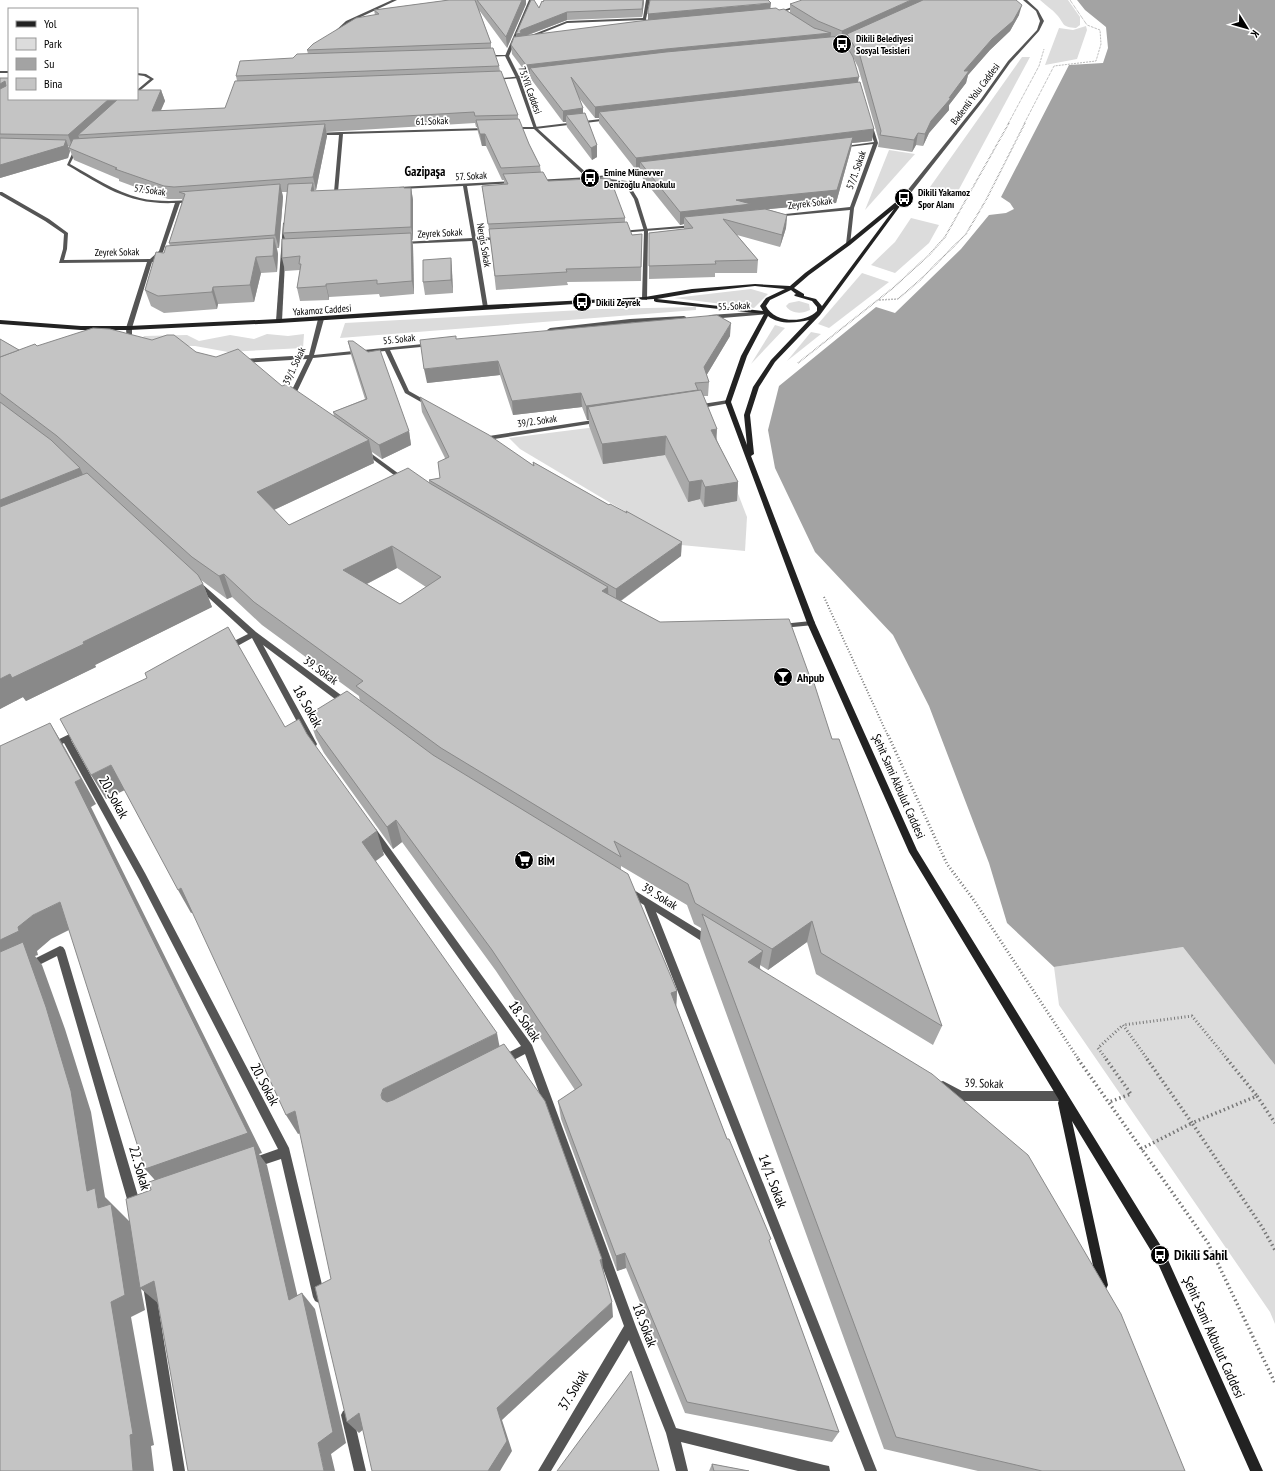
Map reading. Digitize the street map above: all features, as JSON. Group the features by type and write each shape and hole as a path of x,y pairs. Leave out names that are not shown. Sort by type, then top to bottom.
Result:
{"main road":[{"path":"767,313 763,306 764,302 791,288 904,198"},
{"name":"Şehit Sami Akbulut Caddesi","path":"752,467 747,415 756,387 773,361 818,314 904,198"},
{"path":"739,285 755,285 791,288 814,300 820,307 818,314 806,320 798,321 780,320 767,313 645,299 739,285"},
{"path":"775,296 788,294 802,295"},
{"name":"Yakamoz Caddesi","path":"0,322 81,328 129,328 321,319 486,307 645,299"},
{"path":"728,402 737,372 758,327 767,313"},
{"name":"Şehit Sami Akbulut Caddesi","path":"728,402 810,622 913,852 1160,1254 1257,1471"},
{"name":"Şehit Sami Akbulut Caddesi","path":"1062,1096 1100,1281 1106,1296"}],"street":[{"path":"330,37 347,22 395,0"},
{"name":"75. Yil Caddesi","path":"530,0 507,56 518,78 534,128 590,178"},
{"path":"648,0 644,18 648,26"},
{"path":"774,14 782,13 815,0"},
{"name":"Bademli Yolu Caddesi","path":"904,198 982,100 1009,62 1038,30 1042,21 1037,12 1025,0"},
{"path":"782,13 788,17"},
{"path":"512,44 567,22 644,18"},
{"path":"512,44 520,43"},
{"path":"484,56 507,56"},
{"path":"138,74 145,75 152,79 138,91"},
{"path":"494,79 549,74"},
{"path":"511,128 534,128 612,119"},
{"name":"57/1. Sokak","path":"848,244 852,208 876,143 870,120"},
{"name":"61. Sokak","path":"310,135 496,129"},
{"path":"336,192 341,133"},
{"path":"836,148 876,143"},
{"path":"67,148 74,149 81,146"},
{"name":"57. Sokak","path":"74,149 68,164 106,186 132,197 152,201 178,202 201,200"},
{"path":"528,182 590,178 653,170"},
{"path":"590,178 625,182 636,198 646,231 645,299"},
{"name":"57. Sokak","path":"397,189 520,182"},
{"name":"Nergis Sokak","path":"465,185 486,307"},
{"path":"329,192 344,191"},
{"name":"Zeyrek Sokak","path":"0,193 47,220 66,234 65,249 61,262 150,261 174,259"},
{"path":"130,347 129,328 150,261 161,252 178,202"},
{"name":"Zeyrek Sokak","path":"773,217 852,208"},
{"path":"279,321 285,218"},
{"path":"615,233 701,225"},
{"name":"Zeyrek Sokak","path":"398,244 506,238"},
{"path":"274,250 290,249"},
{"name":"55. Sokak","path":"706,317 767,313"},
{"path":"544,331 630,321 691,318"},
{"name":"39/1. Sokak","path":"290,397 311,357 321,319"},
{"name":"55. Sokak","path":"244,366 238,362 311,357 434,344"},
{"path":"123,347 137,348"},
{"path":"387,349 407,392 434,407"},
{"name":"39/1. Sokak","path":"284,393 297,402"},
{"path":"689,408 728,402"},
{"name":"39/2. Sokak","path":"474,430 488,438 604,421"},
{"path":"361,448 412,486"},
{"name":"39. Sokak","path":"189,576 252,634 354,709"},
{"path":"772,628 810,622"},
{"path":"225,650 252,634"},
{"name":"18. Sokak","path":"252,634 320,756"},
{"path":"46,749 87,728"},
{"name":"20. Sokak","path":"66,739 142,876 285,1152 322,1308"},
{"name":"18. Sokak","path":"366,821 528,1048 630,1326 672,1433 682,1471"},
{"name":"39. Sokak","path":"620,886 714,944"},
{"name":"14/1. Sokak","path":"647,902 871,1471"},
{"name":"22. Sokak","path":"20,970 60,950 138,1207"},
{"path":"493,1065 528,1048"},
{"name":"39. Sokak","path":"934,1080 961,1096 1062,1096"},
{"path":"240,1168 285,1152"},
{"path":"147,1276 179,1471"},
{"name":"37. Sokak","path":"544,1471 630,1326"},
{"path":"344,1401 360,1471"},
{"path":"672,1433 824,1471"}],"path":[{"path":"879,300 898,299 920,280 966,234 986,200 1054,66 1096,61 1101,44 1100,30 1087,25 1070,0"},
{"path":"796,364 879,300 932,252 945,237 1019,105 1038,66 1046,44"},
{"path":"821,592 947,864 973,898 1080,1062 1208,1243 1275,1383"},
{"path":"1109,1102 1131,1094 1098,1048 1123,1025 1192,1016 1257,1096 1275,1123"},
{"path":"1123,1025 1192,1123 1262,1227 1275,1250"},
{"path":"1141,1149 1192,1123 1257,1096"}],"green space":[{"path":"1040,0 1068,0 1080,17 1080,25 1076,28 1066,26 1055,13"},
{"path":"1086,26 1087,30 1077,59 1045,65 1059,28 1073,30"},
{"path":"1022,57 1030,57 957,193 930,187"},
{"path":"889,150 915,154 865,210"},
{"path":"911,218 939,225 929,243 895,273 871,265 895,242"},
{"path":"862,273 889,282 829,328 818,324"},
{"path":"751,289 768,294 754,308 674,298"},
{"path":"799,301 809,304 810,310 804,312 794,312 786,306 789,303"},
{"path":"696,307 696,310 340,338 345,323 600,309"},
{"path":"775,325 785,328 751,364"},
{"path":"811,332 821,334 787,361"},
{"path":"267,334 288,336 304,334 303,348 228,352 195,346 138,345 144,336 187,335 199,341 230,335 254,339"},
{"path":"707,413 747,517 745,551 681,545 520,449 509,438"},
{"path":"1183,947 1275,1065 1275,1324 1270,1312 1059,1005 1054,967"}],"water":[{"path":"1077,0 1275,0 1275,1065 1183,947 1054,967 1007,923 989,863 929,706 893,635 815,552 775,468 768,430 779,386 876,307 895,313 961,249 989,215 1006,213 1014,209 1010,203 1001,197 1069,65 1103,63 1108,48 1106,27 1085,10"}],"building":[{"path":"449,0 475,0 491,43 307,50 313,44 356,18 379,14 374,10"},
{"path":"477,0 522,0 506,37"},
{"path":"531,0 534,0 539,8 544,0 643,0 642,9 567,12 521,30 520,32 522,33 516,34"},
{"path":"650,0 768,0 771,3 648,14"},
{"path":"802,0 911,0 842,31 818,21 790,4"},
{"path":"923,0 1016,0 1022,5 1013,21 992,39 964,71 969,71 949,98 951,98 931,121 925,134 918,133 914,140 880,135 881,131 860,56 847,34"},
{"path":"776,8 779,10 784,9 814,28 831,33 666,49 526,65 511,45 514,37 648,20"},
{"path":"841,36 853,57 859,77 595,107 571,77 583,108 563,111 530,68 666,52"},
{"path":"493,48 499,66 236,76 240,61 293,58 297,54"},
{"path":"501,71 518,115 475,116 474,112 78,135 117,100 138,100 138,90 161,90 152,111 225,108 235,81"},
{"path":"0,78 8,78 8,100 108,100 68,135 0,134 0,89 6,86 5,81 0,84"},
{"path":"860,82 874,129 636,158 599,112"},
{"path":"585,113 597,145 591,148 566,115"},
{"path":"519,119 540,166 501,168 485,134 480,134 476,120"},
{"path":"325,124 313,177 174,187 164,186 115,169 117,168 69,148 73,139"},
{"path":"853,137 837,190 736,200 751,204 680,212 640,162"},
{"path":"0,138 66,140 64,146 0,165"},
{"path":"543,172 548,181 610,178 625,218 488,224 482,186 508,184 503,174"},
{"path":"313,183 311,191 404,187 411,188 411,227 283,233 288,184"},
{"path":"280,184 275,235 169,243 185,194 179,192"},
{"path":"765,209 787,215 782,235 723,219 758,260 715,261 716,264 649,266 649,233 693,228 684,217"},
{"path":"627,222 632,235 642,234 641,267 566,269 567,272 495,276 489,229"},
{"path":"411,233 412,281 377,284 377,280 297,288 301,264 299,264 300,256 282,258 282,239"},
{"path":"274,238 273,256 256,257 250,285 213,287 212,292 158,296 145,290 156,252 164,253 166,246"},
{"path":"451,258 451,280 423,282 423,260"},
{"path":"717,315 731,323 704,367 709,382 695,383 698,390 586,406 581,393 512,401 498,361 424,369 420,340 456,336 456,339"},
{"path":"93,328 110,329 152,340 167,335 174,335 196,352 216,357 238,349 282,386 287,384 369,440 257,492 289,525 408,468 431,484 608,587 602,591 660,622 789,619 811,680 813,680 832,739 839,739 942,1026 821,953 812,921 772,949 695,903 688,884 614,841 621,857 441,748 356,686 363,681 254,602 224,574 219,576 192,557 57,436 0,393 0,357 35,344 37,346","holes":["392,546 441,577 400,604 343,570"]},
{"path":"0,339 19,350 0,357"},
{"path":"348,341 353,341 368,352 380,350 409,431 379,445 333,412 367,399"},
{"path":"701,390 717,429 711,430 738,482 705,487 702,480 689,482 666,436 602,444 588,407"},
{"path":"420,397 489,435 534,466 533,462 609,505 610,504 627,513 626,511 682,542 616,589 429,480 440,478 438,462 449,457"},
{"path":"0,402 51,440 80,468 0,500"},
{"path":"87,473 198,575 203,584 83,642 84,644 12,678 10,674 0,679 0,507"},
{"path":"228,627 285,727 299,719 307,734 377,831 362,842 497,1033 383,1089 381,1095 382,1099 387,1102 393,1100 504,1044 545,1101 602,1259 600,1260 612,1302 497,1408 507,1441 488,1471 372,1471 359,1413 347,1422 315,1287 331,1279 295,1111 286,1115 181,888 178,890 111,765 91,775 60,719 147,678 145,673"},
{"path":"347,691 433,755 628,874 677,991 671,993 727,1139 729,1139 771,1239 769,1240 839,1432 687,1402 625,1253 616,1256 558,1101 582,1085 492,950 396,820 387,827 317,731 308,715"},
{"path":"50,723 81,779 75,782 248,1133 145,1169 60,902 33,915 18,927 19,931 0,940 0,746"},
{"path":"702,914 763,951 748,962 932,1074 1028,1155 1121,1314 1185,1471 1042,1471 896,1437"},
{"path":"23,942 46,1007 71,1091 87,1191 95,1188 98,1208 111,1204 125,1295 111,1302 133,1434 130,1435 133,1471 0,1471 0,952"},
{"path":"254,1146 289,1300 302,1293 333,1432 318,1443 324,1471 188,1471 154,1281 140,1288 126,1199 151,1190 149,1182"},
{"path":"631,1371 659,1471 557,1471"},
{"path":"712,1464 749,1471 714,1471"}],"place":[{"name":"Dikili Belediyesi Sosyal Tesisleri","path":"842,44"},
{"name":"Emine Münevver Denizoğlu Anaokulu","path":"590,178"},
{"name":"Dikili Yakamoz Spor Alanı","path":"904,198"},
{"name":"Dikili Zeyrek","path":"582,302"},
{"name":"Ahpub","path":"783,677"},
{"name":"BİM","path":"524,860"},
{"name":"Dikili Sahil","path":"1160,1255"}],"district":[{"name":"Gazipaşa","path":"425,171"}]}
